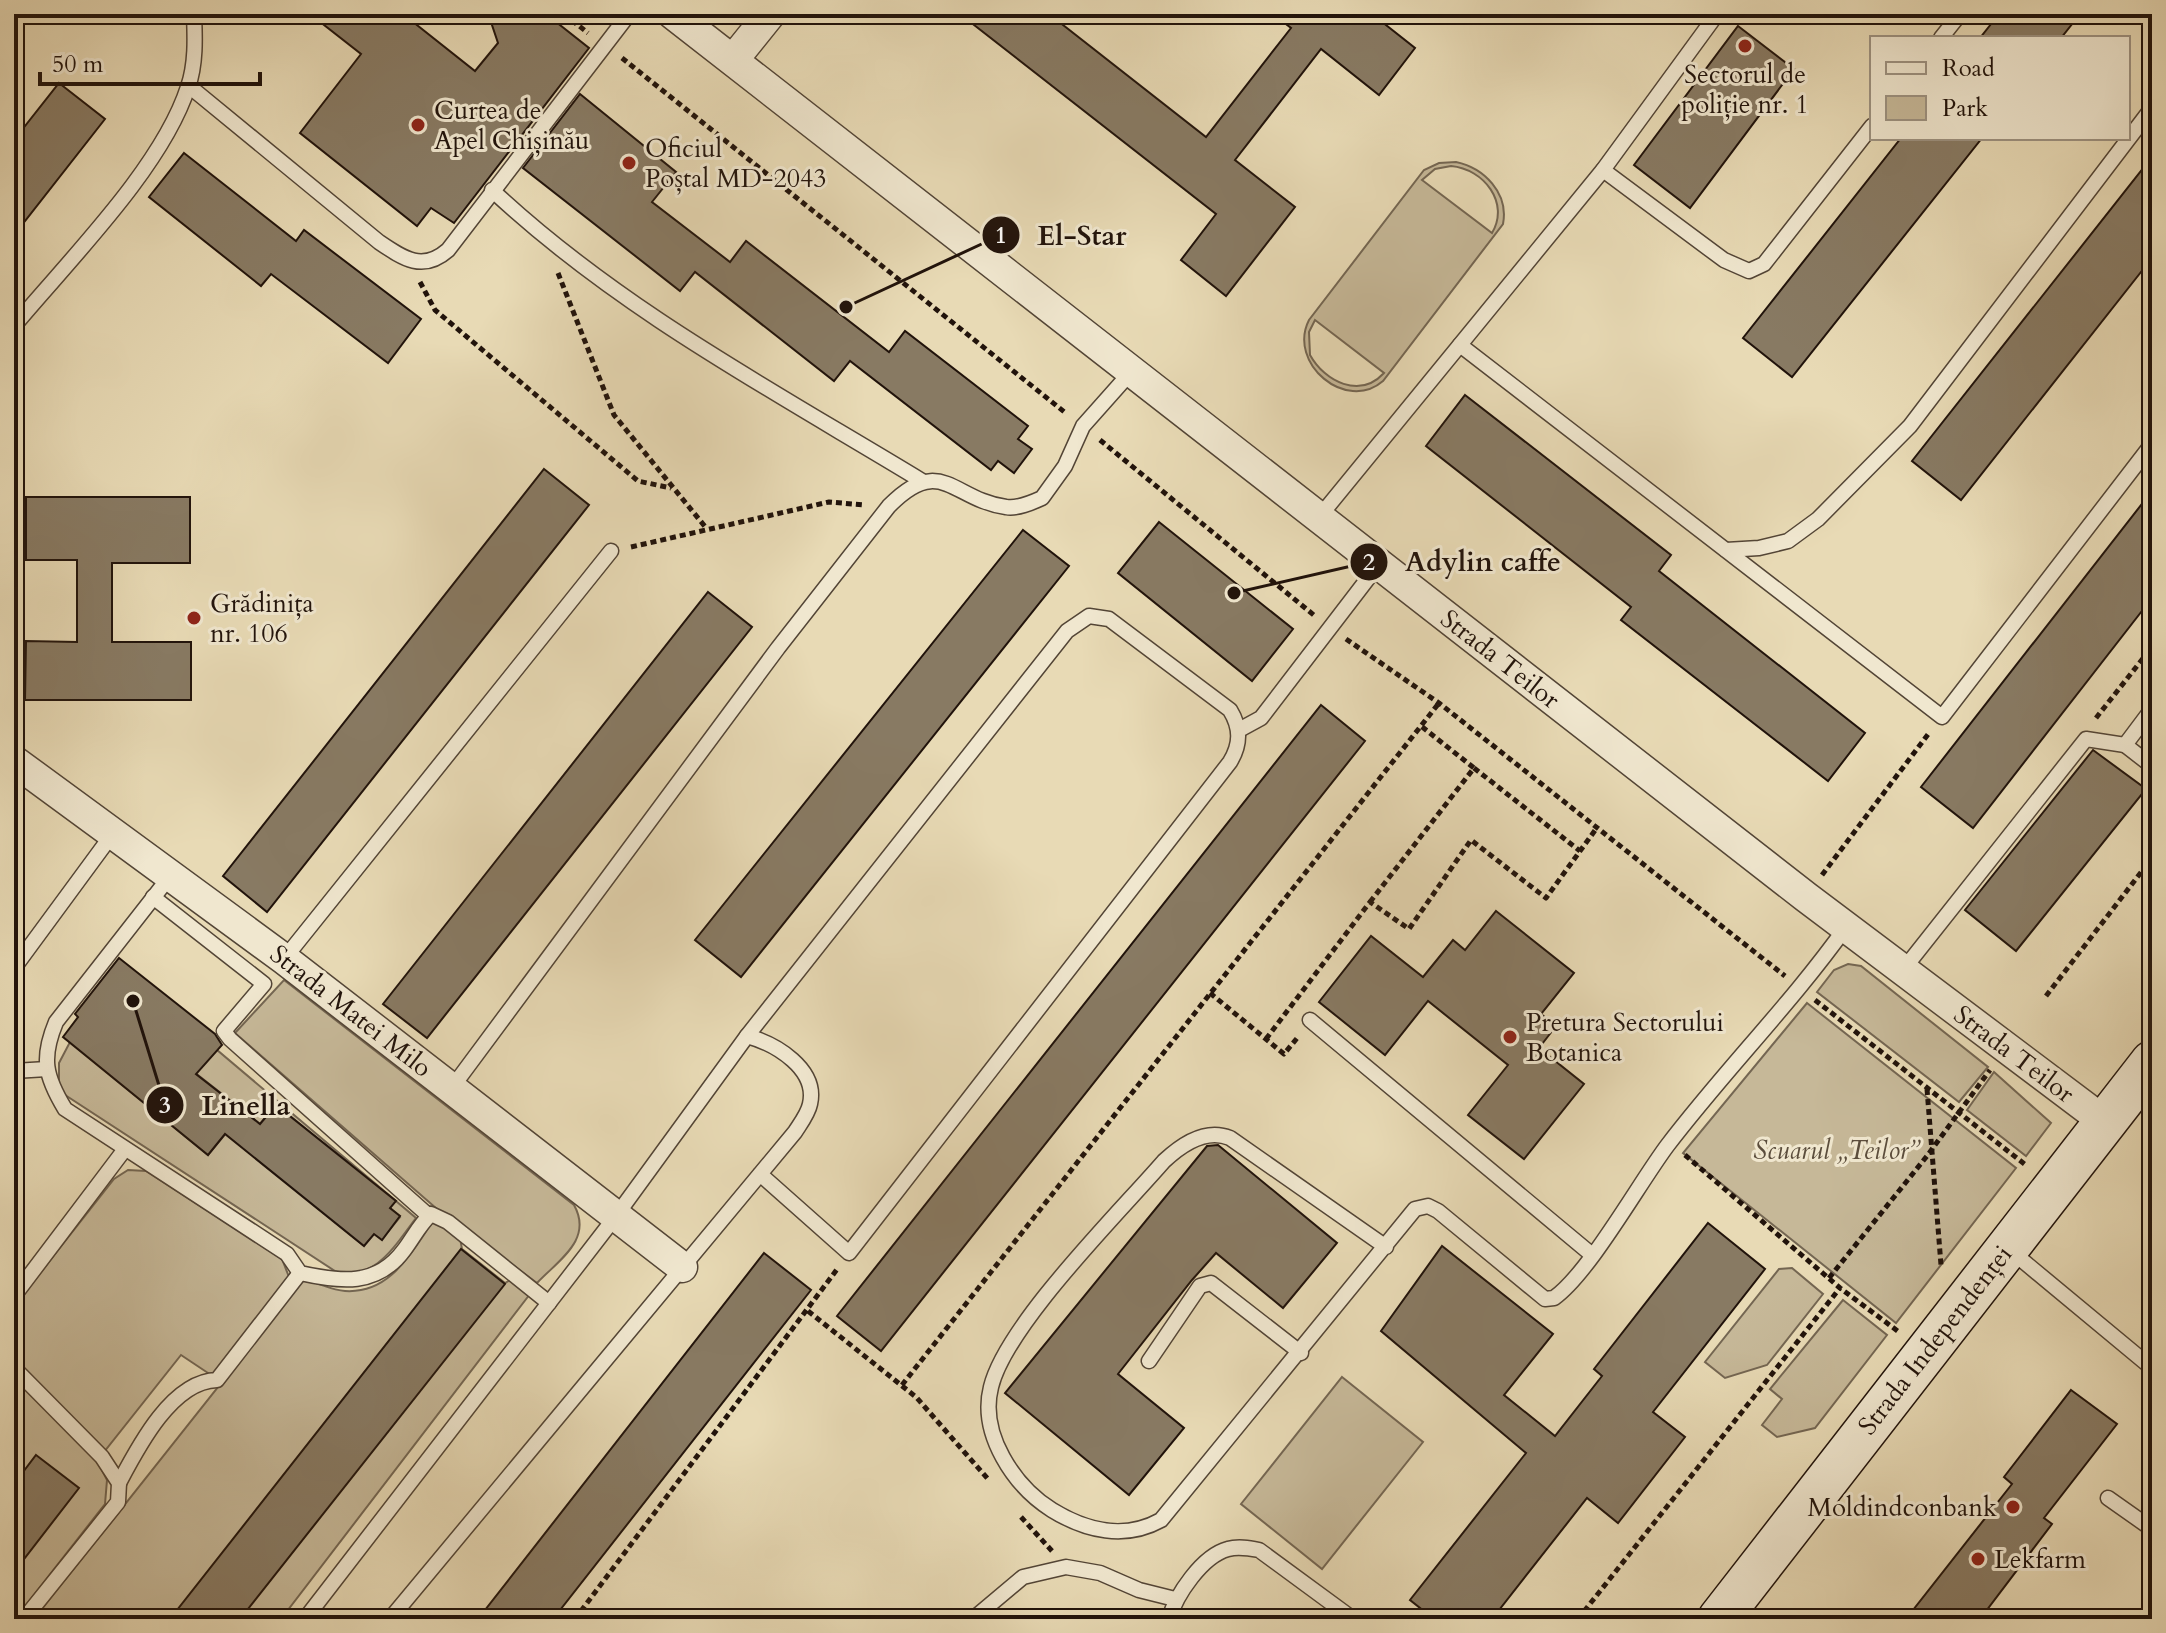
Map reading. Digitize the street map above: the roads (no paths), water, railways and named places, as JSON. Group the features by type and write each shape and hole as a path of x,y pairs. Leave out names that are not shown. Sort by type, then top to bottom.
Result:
{"main road":[{"name":"Strada Independenței","path":"1719,1619 2152,1062"}],"street":[{"name":"Strada Teilor","path":"673,14 1806,897 2105,1122"},
{"path":"733,60 770,14"},
{"name":"Strada Matei Milo","path":"14,761 114,832 162,886 284,959 682,1267"}],"lane":[{"path":"14,326 132,184 178,111 189,86 195,47 194,14"},
{"path":"189,86 379,242 422,264 435,261 454,242 629,14"},
{"path":"1320,516 1603,170 1717,14"},
{"path":"1943,36 1960,14"},
{"path":"2130,137 2152,108"},
{"path":"1603,170 1724,260 1749,271 1764,264 1870,129"},
{"path":"1726,550 1759,548 1788,541 1818,519 1910,426 2128,140"},
{"path":"492,190 544,239 620,296 922,481 947,483 1006,507 1029,504 1042,498 1058,476 1083,426 1131,372"},
{"path":"1460,345 1942,717 2152,444"},
{"path":"451,1089 778,648 889,506 905,490 922,481"},
{"path":"284,959 611,551"},
{"path":"1239,730 1261,718 1379,564"},
{"path":"305,1619 616,1216 747,1036 1077,621 1100,616 1126,629 1221,701 1230,710 1239,730 1236,753 1230,762 849,1253 760,1174"},
{"path":"2125,745 2152,709"},
{"path":"1903,970 2086,739 2125,745 2152,766"},
{"path":"14,968 114,832"},
{"path":"429,1216 401,1254 380,1273 357,1281 332,1281 300,1273 287,1254 65,1109 47,1069 45,1047 56,1022 162,886 264,984 224,1031 230,1039 429,1216 438,1216 448,1222 549,1303"},
{"path":"1386,1247 1235,1141 1213,1135 1193,1141 1164,1161 1038,1306 995,1373 989,1391 990,1418 1009,1467 1038,1501 1091,1528 1111,1532 1136,1530 1168,1515 1301,1353 1386,1247 1415,1209 1428,1206 1545,1299 1563,1292 1670,1142 1801,989 1846,927"},
{"path":"1310,1020 1591,1254"},
{"path":"390,1619 795,1132 810,1107 811,1090 805,1074 786,1054 747,1036"},
{"path":"14,1071 47,1069"},
{"path":"15,1291 125,1149"},
{"path":"2007,1247 2152,1368"},
{"path":"24,1619 118,1502 119,1483 133,1456 173,1403 199,1380 217,1380 300,1273"},
{"path":"1149,1361 1200,1286 1211,1283 1301,1353"},
{"path":"14,1368 102,1457 119,1483"},
{"path":"2108,1498 2152,1528"},
{"path":"1169,1619 1175,1599 1215,1554 1230,1548 1259,1550 1353,1619"},
{"path":"973,1619 1023,1577 1066,1567 1100,1573 1139,1590 1175,1599"}],"place":[{"name":"Sectorul de poliție nr. 1","path":"1745,46"},
{"name":"Curtea de Apel Chișinău","path":"418,125"},
{"name":"Oficiul Poștal MD-2043","path":"629,163"},
{"name":"El-Star","path":"846,307"},
{"name":"Adylin caffe","path":"1234,593"},
{"name":"Grădinița nr. 106","path":"194,618"},
{"name":"Linella","path":"133,1001"},
{"name":"Pretura Sectorului Botanica","path":"1510,1037"},
{"name":"Moldindconbank","path":"2013,1507"},
{"name":"Lekfarm","path":"1978,1559"}],"park label":[{"name":"Scuarul „Teilor”","path":"1836,1150"}]}
